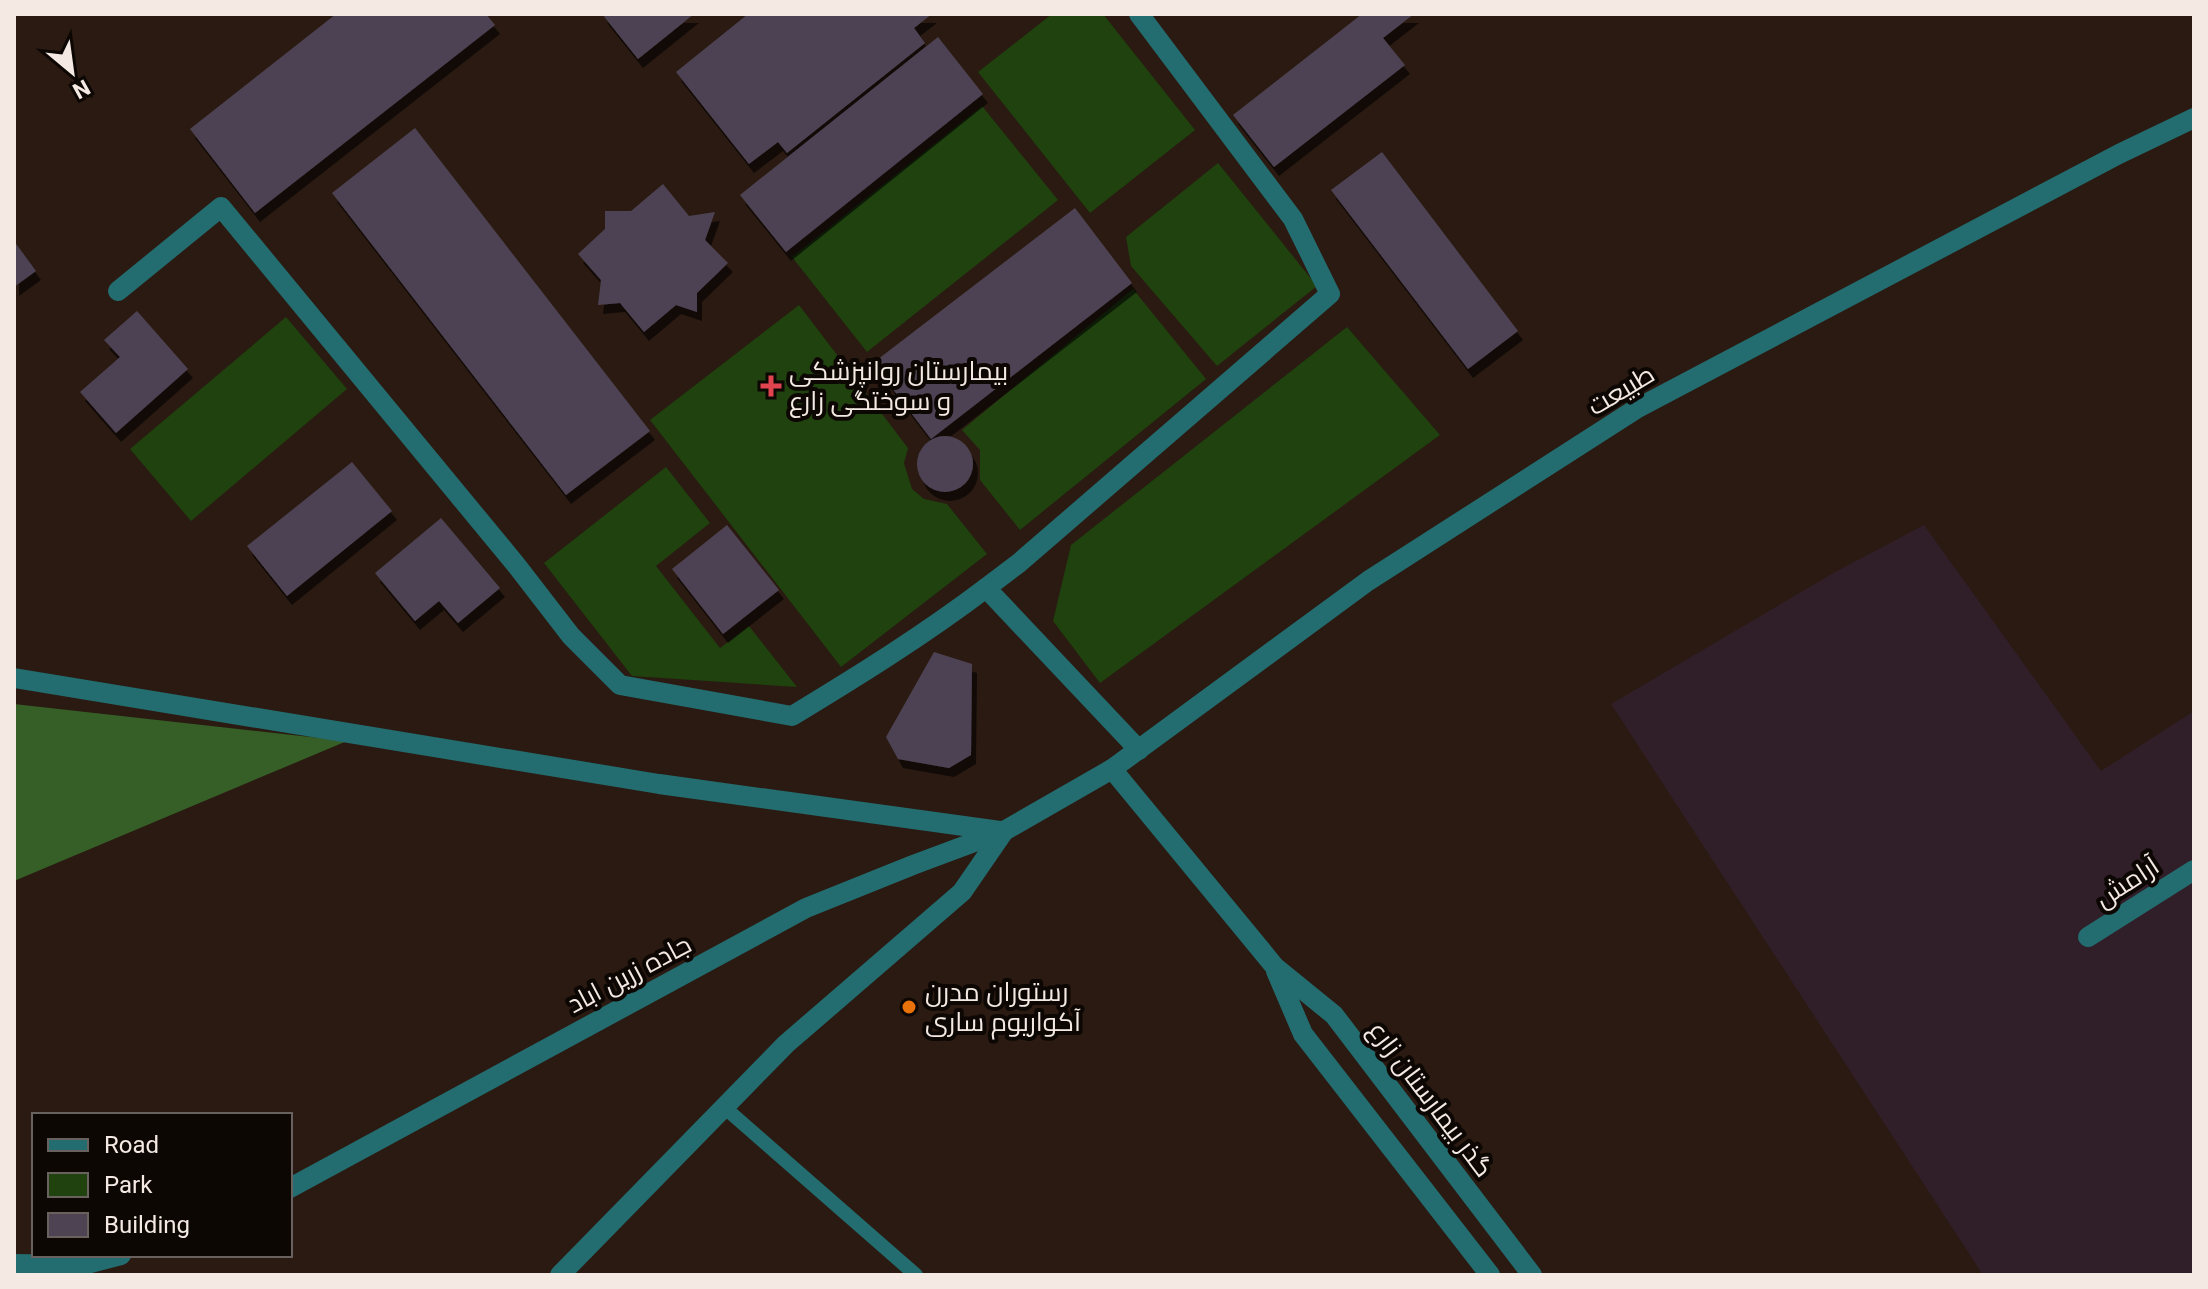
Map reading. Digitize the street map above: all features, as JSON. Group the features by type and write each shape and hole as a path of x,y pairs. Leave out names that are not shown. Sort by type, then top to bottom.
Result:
{"street":[{"path":"118,291 221,207 517,566 571,636 620,685 792,716 947,617 1019,563 1330,294 1293,219 1139,14"},
{"name":"طبیعت","path":"1112,769 1368,581 1636,409 2119,154 2194,118"},
{"path":"986,588 1139,750"},
{"path":"14,678 659,784 1004,831 962,892 786,1044 560,1275"},
{"name":"جاده زرین اباد","path":"292,1187 806,908 1004,831 1112,769"},
{"name":"گذر بیمارستان زارع","path":"1112,769 1275,967 1334,1015 1532,1275"},
{"name":"آرامش","path":"2088,937 2194,870"},
{"name":"گذر بیمارستان زارع","path":"1275,967 1303,1034 1490,1275"},
{"path":"14,1264 83,1265 113,1257"}],"lane":[{"path":"724,1107 916,1275"}],"shaded area":[{"path":"1924,525 2101,771 2194,711 2194,1275 1983,1275 1611,704 1835,572"}],"green space":[{"path":"1052,14 1103,14 1195,130 1090,213 978,72"},
{"path":"982,106 1058,200 867,352 792,257"},
{"path":"1218,163 1317,286 1217,366 1131,266 1126,237"},
{"path":"1133,289 1206,379 1020,530 980,480 980,450 962,430"},
{"path":"799,305 908,448 904,463 912,489 924,499 947,504 987,554 841,667 650,420"},
{"path":"286,317 347,389 191,521 130,449"},
{"path":"1347,327 1440,435 1100,683 1053,621 1071,545"},
{"path":"666,467 710,523 656,566 720,648 749,626 797,687 632,676 544,563"},
{"path":"14,704 347,741 14,881"}],"building":[{"path":"336,14 486,14 495,25 255,213 190,129"},
{"path":"602,14 694,14 638,59"},
{"path":"748,14 932,14 914,28 925,43 787,153 778,142 749,164 676,72"},
{"path":"1362,14 1414,14 1383,38 1405,65 1274,167 1233,115"},
{"path":"938,37 983,94 786,252 740,195"},
{"path":"415,128 650,431 566,495 332,193"},
{"path":"1382,152 1518,331 1468,369 1331,190"},
{"path":"663,184 689,216 715,212 705,240 728,263 697,293 697,312 676,305 644,332 620,303 598,305 601,280 578,254 605,229 605,211 631,211"},
{"path":"1075,208 1132,283 931,439 873,363"},
{"path":"14,241 36,271 14,287"},
{"path":"137,311 188,369 116,433 80,392 120,357 104,340"},
{"path":"945,436 965,444 973,464 965,484 945,492 925,484 917,464 925,444"},
{"path":"352,462 392,511 287,596 247,546"},
{"path":"441,518 500,588 458,623 439,601 415,621 375,573"},
{"path":"727,525 779,590 723,634 672,569"},
{"path":"934,652 972,664 971,755 949,768 898,759 886,737"}],"place":[{"name":"بیمارستان روانپزشکی و سوختگی زارع","path":"771,386"},
{"name":"رستوران مدرن آکواریوم ساری","path":"909,1007"}]}
